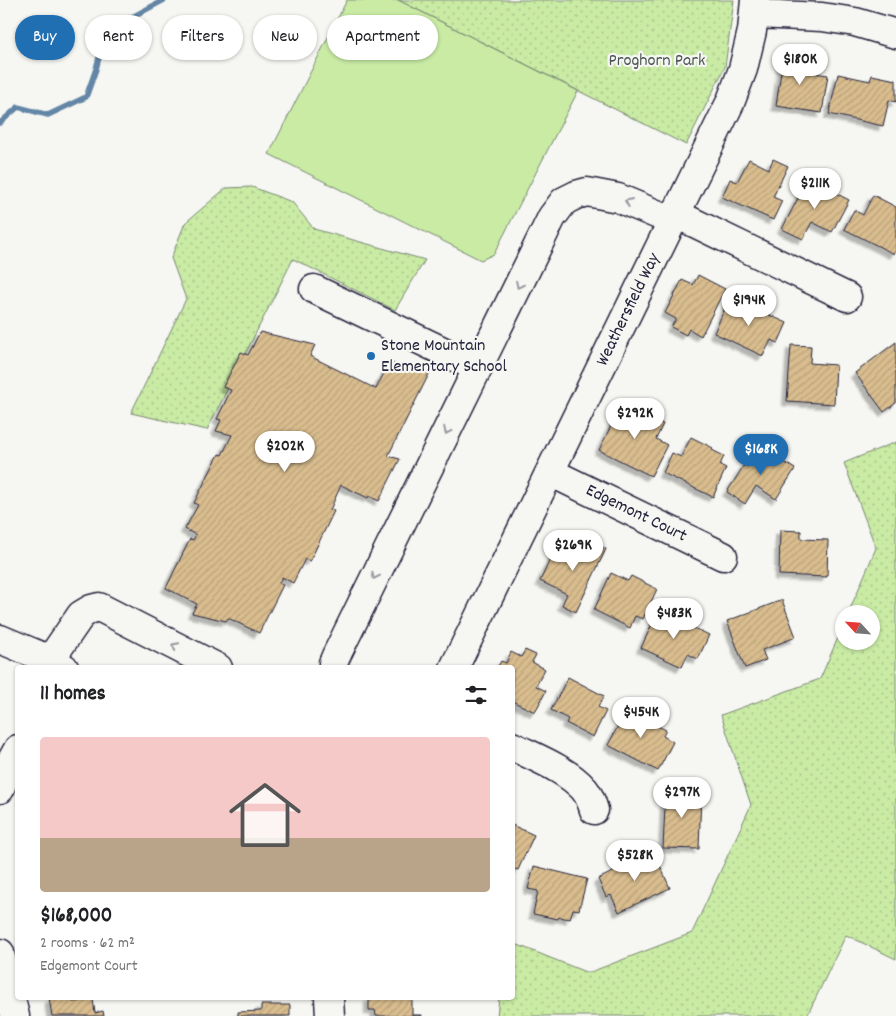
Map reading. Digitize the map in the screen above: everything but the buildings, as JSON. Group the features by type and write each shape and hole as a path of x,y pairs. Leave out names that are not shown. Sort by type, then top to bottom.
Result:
{"street":[{"path":"755,7 855,22 896,34"},
{"name":"Weathersfield Way","path":"455,665 730,103 743,68 752,31 755,7"},
{"path":"333,665 552,217 564,201 587,192 618,198 674,217 847,297"},
{"path":"314,289 478,368"},
{"name":"Edgemont Court","path":"550,472 723,556"},
{"path":"0,639 58,665 81,615 99,607 212,665"},
{"path":"515,747 561,769 584,789 594,810"},
{"path":"0,789 15,754"},
{"path":"0,953 15,1016"},
{"path":"329,1000 330,1016"}],"green space":[{"path":"347,0 398,0 428,15 339,15"},
{"name":"Proghorn Park","path":"398,0 734,0 725,67 686,145 438,20 438,15 428,15"},
{"path":"438,20 578,91 494,254 481,260 269,154 327,39 327,60 438,60"},
{"path":"252,187 292,202 314,229 425,260 395,310 293,259 207,430 131,413 186,299 171,258 185,223 226,188"},
{"path":"896,442 896,959 846,935 807,1016 497,1016 499,1000 515,1000 515,944 588,973 692,933 751,805 721,715 820,679 835,645 835,650 880,650 880,605 852,605 876,548 844,463"}],"waterway":[{"path":"0,123 18,107 48,115 86,97 106,31 164,0"}],"place":[{"name":"Stone Mountain Elementary School","path":"371,356"}]}
